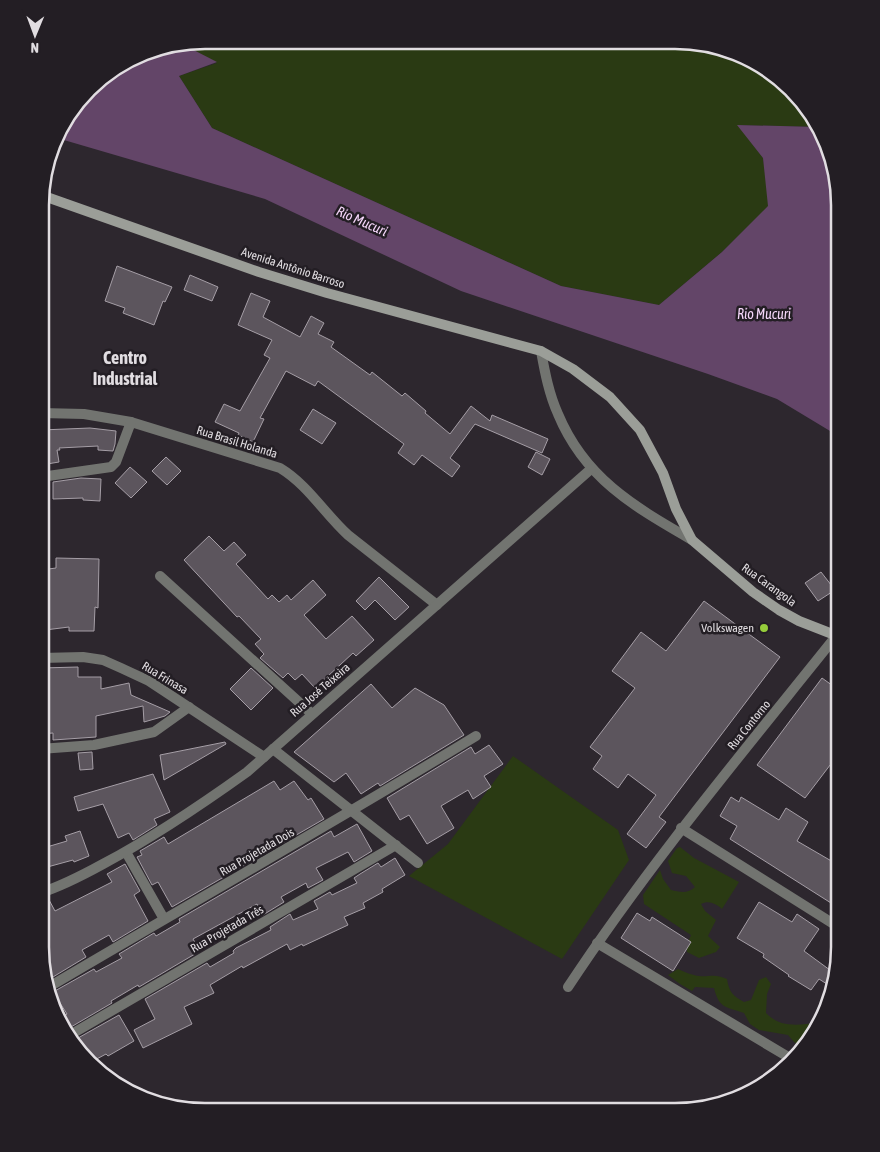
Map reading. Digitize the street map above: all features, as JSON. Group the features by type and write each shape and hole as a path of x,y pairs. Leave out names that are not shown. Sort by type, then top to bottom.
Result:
{"main road":[{"name":"Avenida Antônio Barroso","path":"49,198 259,272 310,288 541,351 573,369 610,396 640,430 664,473 676,509 692,540"},
{"name":"Rua Carangola","path":"692,540 753,592 799,621 831,634"}],"street":[{"path":"541,351 548,386 558,415 575,446 591,468 610,486 644,512 692,540"},
{"name":"Rua Brasil Holanda","path":"49,413 84,414 132,422 280,468 307,488 348,535 437,605"},
{"path":"49,475 111,467 116,462 132,422"},
{"name":"Rua José Teixeira","path":"49,889 81,876 126,852 212,797 264,757 591,468"},
{"path":"160,576 312,714"},
{"name":"Rua Contorno","path":"568,987 597,943 682,828 831,646"},
{"name":"Rua Frinasa","path":"49,658 83,657 103,660 149,681 264,757"},
{"path":"49,748 94,745 154,732 189,707"},
{"name":"Rua Projetada Dois","path":"54,985 351,812 476,736"},
{"path":"273,749 418,863"},
{"path":"682,828 831,922"},
{"name":"Rua Projetada Três","path":"74,1033 396,845"},
{"path":"126,852 164,919"},
{"path":"597,943 786,1056"}],"green space":[{"path":"192,49 695,50 735,61 770,81 792,102 810,127 738,125 763,158 769,206 722,252 659,305 561,286 212,128 179,76 217,63"},
{"path":"513,756 618,830 629,860 562,959 409,876 448,844"},
{"path":"680,847 694,858 739,882 722,909 712,903 701,904 705,911 716,920 708,936 720,947 716,952 699,958 687,952 687,945 691,935 644,904 643,895 660,870 663,879 671,890 687,892 695,887 686,876 672,873 668,861 677,848"},
{"path":"678,969 699,976 717,976 727,979 732,993 744,1002 751,1000 759,980 766,977 771,984 767,994 766,1013 771,1018 783,1023 796,1025 811,1024 797,1044 788,1035 759,1030 750,1024 744,1013 721,1004 714,988 695,987 692,991 668,975"}],"water":[{"name":"Rio Mucuri","path":"192,49 217,62 179,76 212,128 561,286 659,305 722,252 768,206 763,158 737,125 810,127 826,165 830,185 831,432 777,399 461,291 265,199 64,140 75,118 88,102 118,75 155,57"}],"building":[{"path":"117,266 172,287 165,302 163,301 154,325 123,313 125,308 105,301"},
{"path":"190,275 218,287 212,301 184,290"},
{"path":"251,293 270,301 263,317 300,337 311,316 324,323 318,334 334,342 331,347 370,375 372,372 402,396 405,393 450,434 471,406 490,421 492,415 548,439 542,453 475,424 450,458 460,466 452,477 422,455 414,465 398,453 404,444 318,381 315,386 286,371 260,418 264,419 253,442 238,435 239,433 215,422 224,404 240,411 270,358 264,355 272,340 238,325"},
{"path":"313,409 336,423 322,444 300,430"},
{"path":"90,428 116,431 115,444 113,451 98,450 98,446 59,448 60,450 57,450 59,462 49,464 49,430"},
{"path":"536,452 550,459 542,475 528,467"},
{"path":"166,457 181,471 167,485 152,471"},
{"path":"130,467 147,482 131,498 115,483"},
{"path":"81,478 101,479 100,501 83,500 83,498 53,499 53,482"},
{"path":"209,536 224,551 234,542 246,555 236,564 268,599 272,595 279,602 287,595 291,600 313,580 326,595 304,615 326,639 352,616 374,640 356,656 353,653 315,688 302,674 295,680 288,673 283,678 260,658 264,654 255,644 261,639 239,616 237,617 184,560"},
{"path":"56,558 99,559 98,608 95,607 94,631 69,631 69,627 49,630 49,569 56,568"},
{"path":"821,572 831,585 831,593 818,601 805,583"},
{"path":"379,577 409,607 395,620 375,600 365,610 356,601"},
{"path":"704,601 780,657 659,817 666,822 646,848 627,834 656,795 628,774 618,788 593,769 602,756 590,747 635,688 612,671 641,632 666,651"},
{"path":"78,667 78,677 101,677 101,689 129,683 131,695 170,712 165,716 144,722 143,706 96,716 96,737 53,740 53,733 49,733 49,668"},
{"path":"251,668 273,688 251,710 230,689"},
{"path":"822,678 831,684 831,764 805,798 757,765"},
{"path":"371,684 392,708 415,688 444,705 464,735 380,786 378,783 361,794 346,773 334,782 294,752"},
{"path":"225,742 226,744 164,780 160,755"},
{"path":"489,745 503,764 484,776 491,787 473,799 468,790 441,806 454,828 427,844 409,815 400,820 387,798 471,747 475,754"},
{"path":"92,752 93,769 80,770 78,753"},
{"path":"153,774 170,812 154,819 157,825 133,840 129,833 118,838 103,804 78,811 74,797"},
{"path":"274,781 280,790 294,781 308,800 311,798 324,819 172,907 158,882 152,885 137,857 142,855 140,851 164,837 168,844"},
{"path":"731,797 739,802 741,797 779,820 786,808 808,822 797,841 831,861 831,903 730,839 737,826 720,816"},
{"path":"357,824 372,851 354,862 348,852 316,868 323,880 308,888 306,883 281,897 284,902 263,915 257,904 193,939 200,951 139,987 138,985 71,1027 55,991 94,969 96,972 122,958 119,954 154,933 156,936 180,922 179,919 331,831 334,837"},
{"path":"80,831 89,856 74,862 73,860 49,867 49,846 67,841 65,836"},
{"path":"395,858 405,875 382,889 383,892 363,903 365,908 344,917 348,925 303,946 302,944 290,950 287,944 243,968 242,966 210,985 214,993 184,1007 192,1024 143,1048 134,1030 155,1019 145,999 207,963 210,967 234,953 233,951 236,948 271,930 270,927 290,914 293,920 318,909 314,901 330,892 332,895 357,883 354,878 360,874 378,863 381,867"},
{"path":"125,864 140,891 134,895 148,921 113,942 109,935 82,950 86,957 52,978 49,957 49,900 55,911 112,882 107,874"},
{"path":"759,902 792,922 797,914 819,929 804,951 829,969 826,984 819,979 811,990 763,957 764,954 737,938"},
{"path":"637,913 650,921 652,917 691,942 673,971 621,938"},
{"path":"119,1015 134,1041 108,1056 106,1054 97,1059 78,1038"}],"place":[{"name":"Volkswagen","path":"764,628"}],"district":[{"name":"Centro Industrial","path":"125,368"}]}
